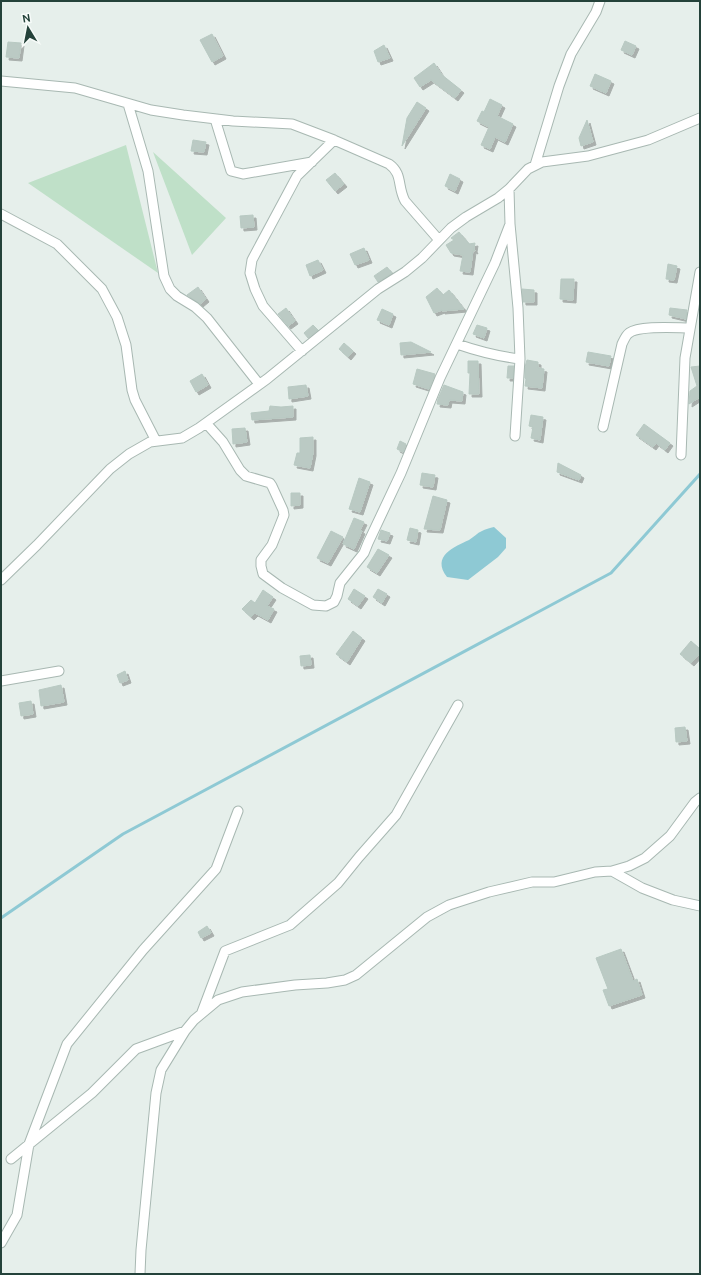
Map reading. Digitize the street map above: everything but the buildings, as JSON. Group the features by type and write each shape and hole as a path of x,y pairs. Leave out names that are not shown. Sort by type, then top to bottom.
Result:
{"street":[{"path":"535,164 568,61 596,12 600,1"},
{"path":"1,81 74,88 151,110 234,121 292,124 334,140 395,168 398,173 402,194 405,200 439,240"},
{"path":"128,104 148,171 163,271 170,289 177,296 195,307 207,318 259,384"},
{"path":"1,580 110,469 136,449 150,442 182,438 206,423 302,351 372,294 405,272 422,258 451,228 466,217 498,198 509,189 528,168 542,162 608,152 657,137 700,118"},
{"path":"215,119 232,171 243,174 312,162"},
{"path":"302,351 263,306 255,289 250,273 252,260 297,176 334,140"},
{"path":"509,189 510,224 518,301 520,359 515,436"},
{"path":"1,214 57,244 102,289 117,317 126,344 132,390 135,400 156,441"},
{"path":"206,423 223,442 240,470 246,476 270,483 283,510 284,515 272,545 261,560 263,574 282,588 313,605 326,606 334,602 340,583 364,553 401,473 440,378 495,263 510,224"},
{"path":"680,455 685,358 700,272"},
{"path":"696,296 700,306"},
{"path":"603,427 622,344 625,337 630,333 643,328 690,328"},
{"path":"457,344 494,356 520,359"},
{"path":"1,681 60,671"},
{"path":"201,1014 225,951 290,926 338,883 396,815 458,705"},
{"path":"140,1274 156,1093 161,1070 185,1031 201,1014 218,1000 242,992 345,980 356,975 427,917 449,906 489,892 532,882 554,882 594,872 612,871 629,866 645,858 670,836 700,798"},
{"path":"1,1243 17,1215 29,1144 67,1044 143,950 216,869 238,811"},
{"path":"612,871 642,888 673,900 700,906"},
{"path":"11,1159 92,1093 136,1049 185,1031"}],"green space":[{"path":"126,145 158,273 28,183"},
{"path":"153,152 226,218 192,255"}],"water":[{"path":"494,527 506,538 506,548 498,557 468,580 447,577 443,570 442,563 446,553 480,532"}],"waterway":[{"path":"1,918 123,834 611,573 700,474"}]}
